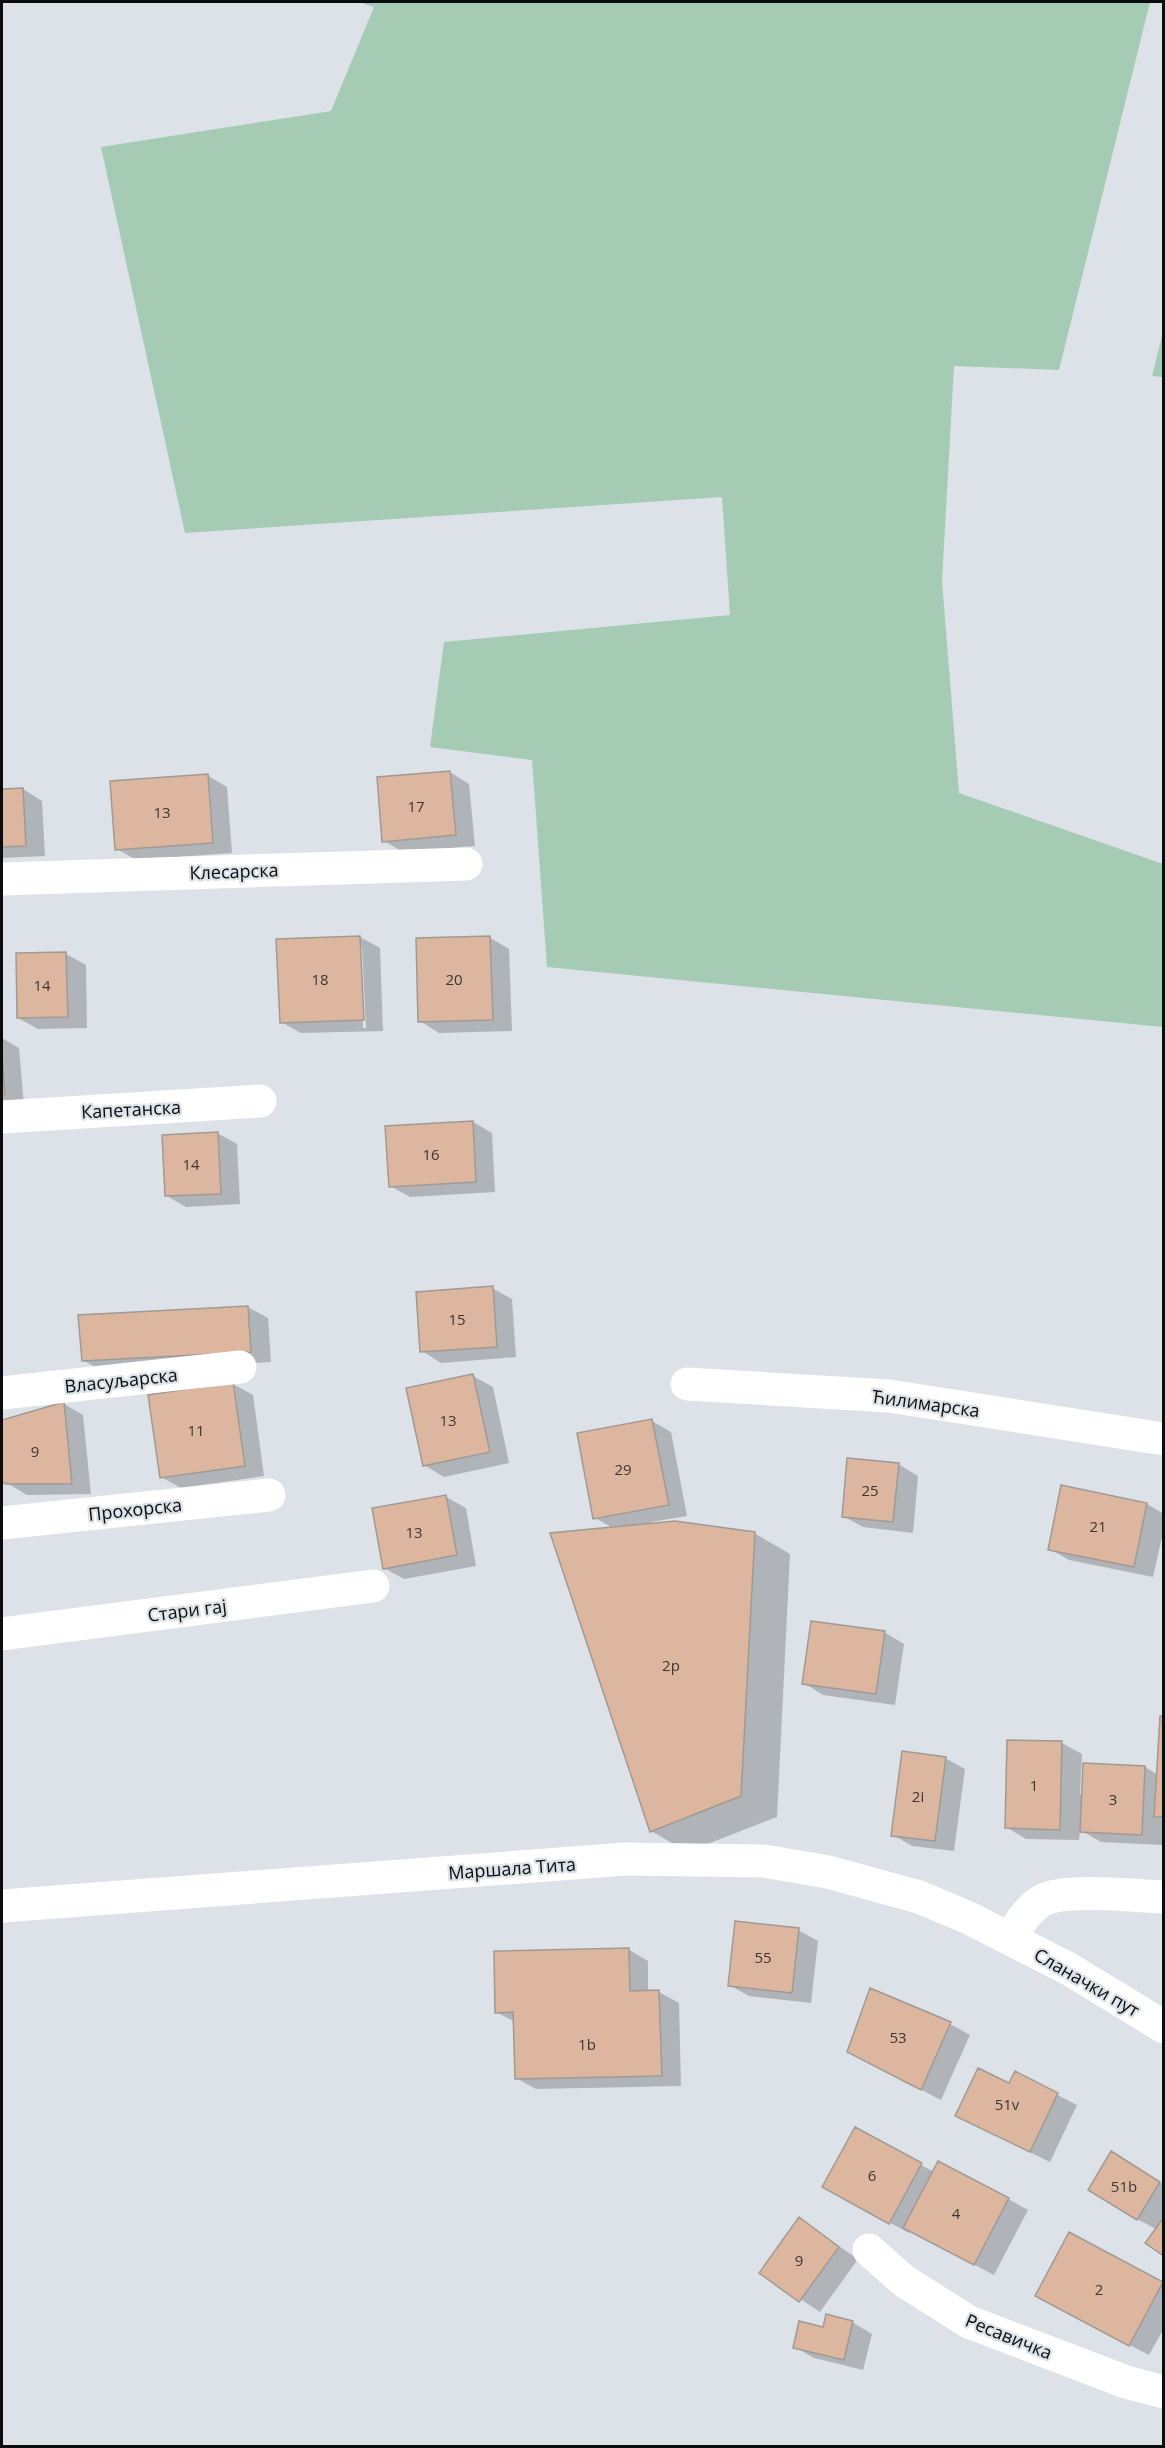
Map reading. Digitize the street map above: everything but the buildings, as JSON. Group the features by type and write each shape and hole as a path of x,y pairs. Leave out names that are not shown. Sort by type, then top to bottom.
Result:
{"street":[{"name":"Клесарска","path":"2,879 466,864"},
{"name":"Капетанска","path":"2,1117 260,1101"},
{"name":"Власуљарска","path":"2,1393 240,1367"},
{"name":"Ћилимарска","path":"687,1384 889,1396 1164,1439"},
{"name":"Прохорска","path":"2,1522 269,1495"},
{"name":"Стари гај","path":"2,1634 373,1586"},
{"name":"Маршала Тита","path":"2,1906 614,1860 709,1859 764,1861 870,1882 919,1897 1010,1938"},
{"path":"1010,1938 1024,1916 1043,1900 1078,1893 1164,1897"},
{"name":"Сланачки пут","path":"1010,1938 1069,1970 1164,2027"},
{"name":"Ресавичка","path":"869,2250 904,2281 969,2322 1126,2382 1164,2392"}],"green space":[{"path":"359,2 1150,2 1059,370 954,366 942,581 959,793 1163,864 1163,1027 547,967 532,760 430,747 444,642 730,615 722,497 185,533 101,147 331,111 374,7"},
{"path":"1163,332 1163,377 1152,376"}]}
